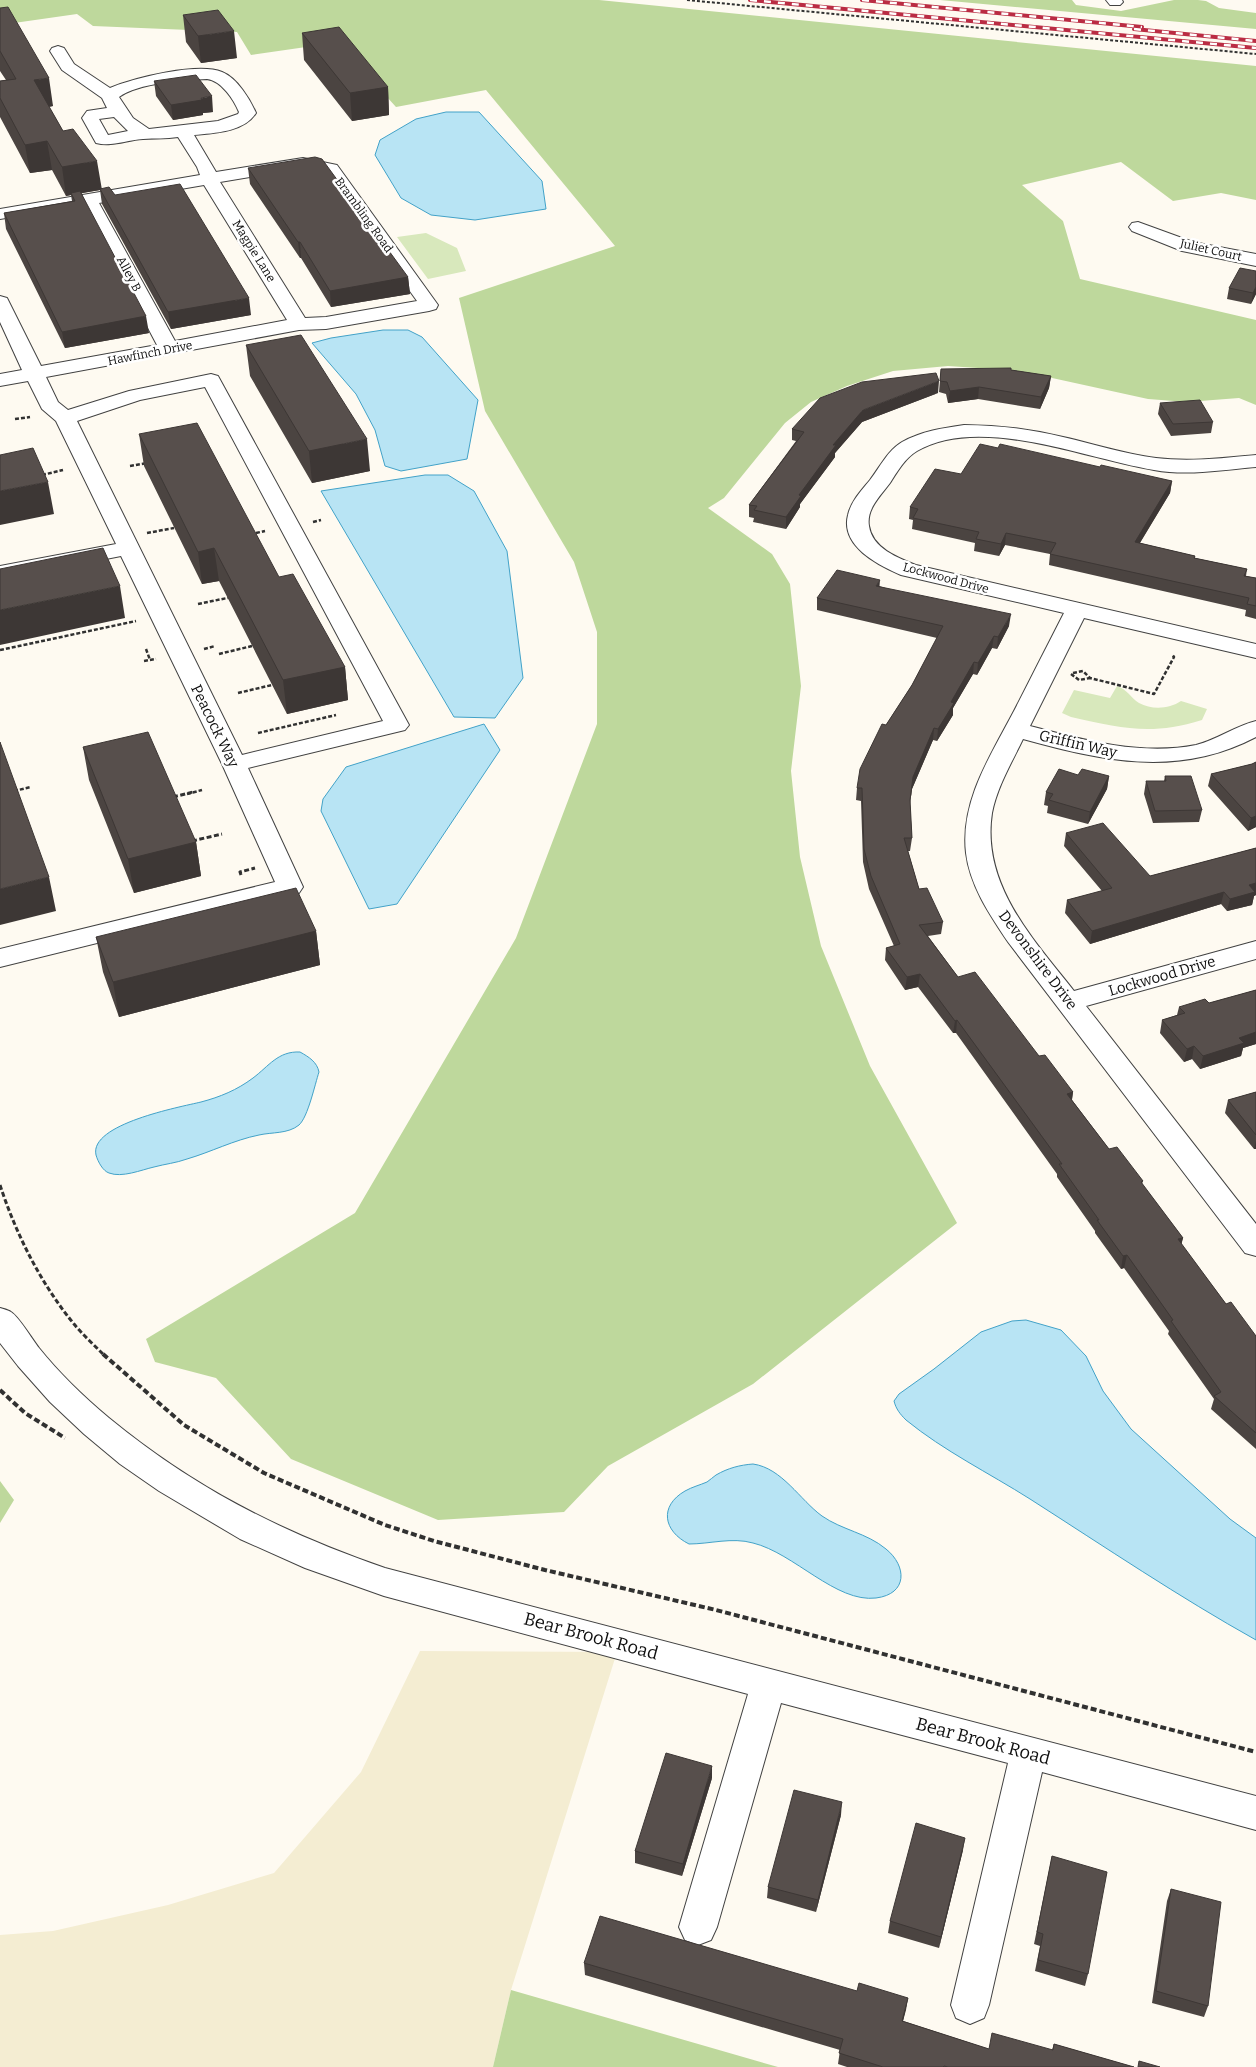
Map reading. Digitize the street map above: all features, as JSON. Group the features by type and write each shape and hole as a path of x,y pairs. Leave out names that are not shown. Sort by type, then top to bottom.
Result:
{"street":[{"path":"58,51 68,68 114,104 130,127 143,134 155,136 232,123 245,118 248,113 224,79 210,74 197,74 135,84 118,89 114,104 90,118 102,139 107,140 143,134"},
{"name":"Magpie Lane","path":"183,131 206,167 209,178 299,324"},
{"name":"Brambling Road","path":"0,214 303,163 331,168 429,305 326,323 299,324"},
{"name":"Alley B","path":"89,200 169,349"},
{"name":"Juliet Court","path":"1138,227 1191,248 1256,260"},
{"name":"Peacock Way","path":"0,302 49,405 65,418 130,538 290,887 0,958"},
{"name":"Hawfinch Drive","path":"0,380 299,324"},
{"path":"65,418 136,395 211,380 397,725 234,764"},
{"name":"Lockwood Drive","path":"1256,462 1191,466 1165,465 1002,432 978,430 954,432 925,439 904,451 859,512 858,526 864,540 876,553 894,564 925,575 1256,651"},
{"path":"0,555 130,538"},
{"path":"0,573 130,538"},
{"name":"Devonshire Drive","path":"1078,610 992,777 982,801 978,840 982,867 992,894 1007,922 1069,1002 1246,1216 1256,1245"},
{"name":"Griffin Way","path":"1016,730 1093,750 1146,756 1175,754 1208,748 1238,738 1256,728"},
{"name":"Lockwood Drive","path":"1069,1002 1256,950"},
{"name":"Bear Brook Road","path":"0,1320 22,1351 60,1395 107,1437 170,1484 231,1519 297,1550 384,1582 1256,1813"},
{"path":"698,1927 769,1684"},
{"path":"970,2005 1028,1753"}],"path":[{"path":"687,0 1256,54"},
{"path":"15,419 35,416"},
{"path":"130,466 148,462"},
{"path":"36,476 63,470"},
{"path":"130,538 174,528"},
{"path":"198,604 236,596"},
{"path":"0,650 138,621"},
{"path":"219,654 252,646"},
{"path":"146,649 150,660"},
{"path":"1090,678 1083,671 1068,673 1079,680 1090,678 1154,694 1174,657 1169,651 1175,649"},
{"path":"238,693 272,685"},
{"path":"8,792 31,787"},
{"path":"167,798 202,790"},
{"path":"186,842 222,834"},
{"path":"240,872 260,867"},
{"path":"0,1185 11,1218 42,1277 74,1324 112,1364 184,1425 264,1473 385,1525 434,1541 546,1570 716,1610 1256,1752"},
{"path":"0,1390 25,1413 68,1441"}],"shaded area":[{"path":"420,1651 617,1652 511,1990 493,2067 0,2067 0,1935 53,1931 168,1905 274,1873 361,1772"}],"green space":[{"path":"0,0 599,0 1256,66 1256,200 1221,193 1173,201 1121,162 1022,185 1063,221 1080,279 1256,320 1256,405 1239,398 1187,402 1148,399 1043,376 993,369 948,366 893,371 847,386 811,402 785,423 724,498 708,508 772,554 790,584 801,686 791,771 800,857 821,946 870,1066 957,1223 753,1384 608,1466 564,1512 438,1520 291,1459 216,1378 155,1362 146,1339 355,1213 516,938 597,724 597,632 574,562 485,411 459,298 615,246 486,90 396,107 348,54 320,45 251,55 237,32 93,26 77,14 0,25"},
{"path":"940,0 1072,0 1076,5 1121,11 1174,0 1198,0 1206,1 1219,8 1256,13 1256,29"},
{"path":"426,233 457,248 466,271 428,279 397,237"},
{"path":"1117,686 1124,689 1139,703 1149,707 1166,707 1181,701 1207,709 1202,720 1167,728 1151,729 1121,727 1071,717 1062,713 1074,690 1110,698"},
{"path":"0,1481 14,1500 0,1523"},
{"path":"511,1990 778,2067 493,2067"}],"water":[{"path":"446,112 479,112 542,181 546,209 475,220 431,215 401,198 375,155 380,140 416,119"},
{"path":"383,330 408,330 422,337 478,400 467,459 401,471 385,466 375,430 356,394 312,343"},
{"path":"425,475 448,475 474,491 507,551 523,678 495,718 454,717 321,491"},
{"path":"484,724 500,750 397,904 369,909 321,811 323,799 346,767"},
{"path":"292,1052 300,1052 314,1063 319,1072 305,1115 295,1128 250,1137 183,1160 126,1174 109,1173 99,1163 96,1155 98,1144 106,1134 138,1119 201,1102 235,1090 274,1060"},
{"path":"1026,1320 1061,1330 1086,1356 1103,1391 1131,1429 1230,1519 1256,1538 1256,1640 1170,1589 1030,1499 951,1452 906,1420 898,1411 894,1401 899,1394 981,1332 1012,1321"},
{"path":"753,1464 763,1467 782,1478 822,1516 871,1539 886,1549 898,1563 901,1571 899,1585 894,1591 876,1598 861,1597 846,1593 830,1585 768,1548 753,1543 729,1541 689,1544 680,1539 669,1525 668,1518 671,1504 677,1497 707,1482 725,1470"}],"building":[{"path":"8,7 49,78 34,80 63,131 73,129 97,161 62,167 47,141 25,145 0,98 0,81 16,79 0,51 0,8"},
{"path":"218,10 234,31 198,36 183,15"},
{"path":"339,27 388,87 350,93 302,33"},
{"path":"196,75 212,96 201,98 202,100 171,105 154,81"},
{"path":"315,157 322,159 408,277 330,291 300,242 298,242 248,168"},
{"path":"180,184 249,298 168,312 100,189 109,187 115,195"},
{"path":"80,191 146,316 62,332 4,213 75,201 71,193"},
{"path":"1240,268 1256,271 1256,287 1253,293 1229,288"},
{"path":"301,335 367,439 309,451 246,345"},
{"path":"1011,368 1011,370 1051,376 1041,397 979,387 950,391 947,382 940,381 941,369"},
{"path":"936,373 939,381 863,410 833,445 836,445 799,495 801,496 786,517 754,510 757,506 749,505 804,432 792,429 820,398 862,382"},
{"path":"1200,400 1213,422 1173,424 1160,403"},
{"path":"197,423 279,577 293,574 345,667 283,680 214,548 198,552 139,434"},
{"path":"980,444 998,448 1000,444 1172,481 1135,542 1195,556 1194,558 1247,569 1244,576 1256,578 1256,606 1247,604 1249,598 1050,554 1056,543 1006,533 1001,544 976,539 979,532 913,518 918,509 910,507 935,469 961,474"},
{"path":"33,448 48,482 0,491 0,455"},
{"path":"103,548 120,586 0,610 0,569"},
{"path":"837,570 880,580 876,586 1011,614 998,637 994,636 978,663 974,662 951,702 954,703 938,729 934,728 913,777 910,800 912,838 904,838 919,889 927,888 943,922 919,925 958,977 975,972 1039,1056 1045,1055 1073,1092 1067,1094 1109,1149 1117,1147 1183,1238 1178,1239 1226,1304 1231,1302 1256,1336 1256,1433 1214,1396 1221,1392 1171,1321 1173,1320 1127,1255 1123,1256 1097,1220 1099,1220 1059,1164 1062,1164 957,1020 955,1021 920,974 907,977 886,948 900,944 871,876 864,849 862,788 857,788 860,769 882,724 886,725 912,685 943,626 817,598"},
{"path":"148,732 196,842 128,859 83,747"},
{"path":"0,742 49,877 0,889"},
{"path":"1256,762 1256,816 1251,818 1211,774"},
{"path":"1059,769 1078,775 1082,769 1109,776 1090,812 1049,800 1053,794 1046,792"},
{"path":"1165,776 1191,776 1202,810 1155,811 1146,781 1166,781"},
{"path":"1103,823 1150,876 1256,848 1256,883 1249,885 1255,892 1230,899 1224,892 1092,931 1067,900 1112,888 1066,833"},
{"path":"296,888 316,931 113,982 96,937"},
{"path":"1256,990 1256,1032 1239,1038 1244,1043 1203,1056 1194,1046 1187,1049 1162,1020 1185,1013 1179,1007 1205,999 1209,1003"},
{"path":"1256,1092 1256,1135 1228,1100"},
{"path":"666,1753 712,1766 683,1864 635,1851"},
{"path":"794,1790 842,1802 818,1900 768,1887"},
{"path":"916,1823 965,1838 941,1937 890,1921"},
{"path":"1052,1856 1107,1872 1088,1974 1038,1960 1043,1934 1037,1932"},
{"path":"1171,1889 1221,1902 1208,2006 1156,1991"},
{"path":"600,1916 857,1991 859,1983 908,1998 902,2021 989,2049 992,2033 1053,2050 1054,2044 1134,2067 883,2067 839,2053 843,2039 584,1963"},
{"path":"1139,2061 1160,2067 1138,2067"}],"railway":[{"path":"750,0 1256,48"},
{"path":"862,0 1142,27"},
{"path":"1134,29 1256,41"}]}
